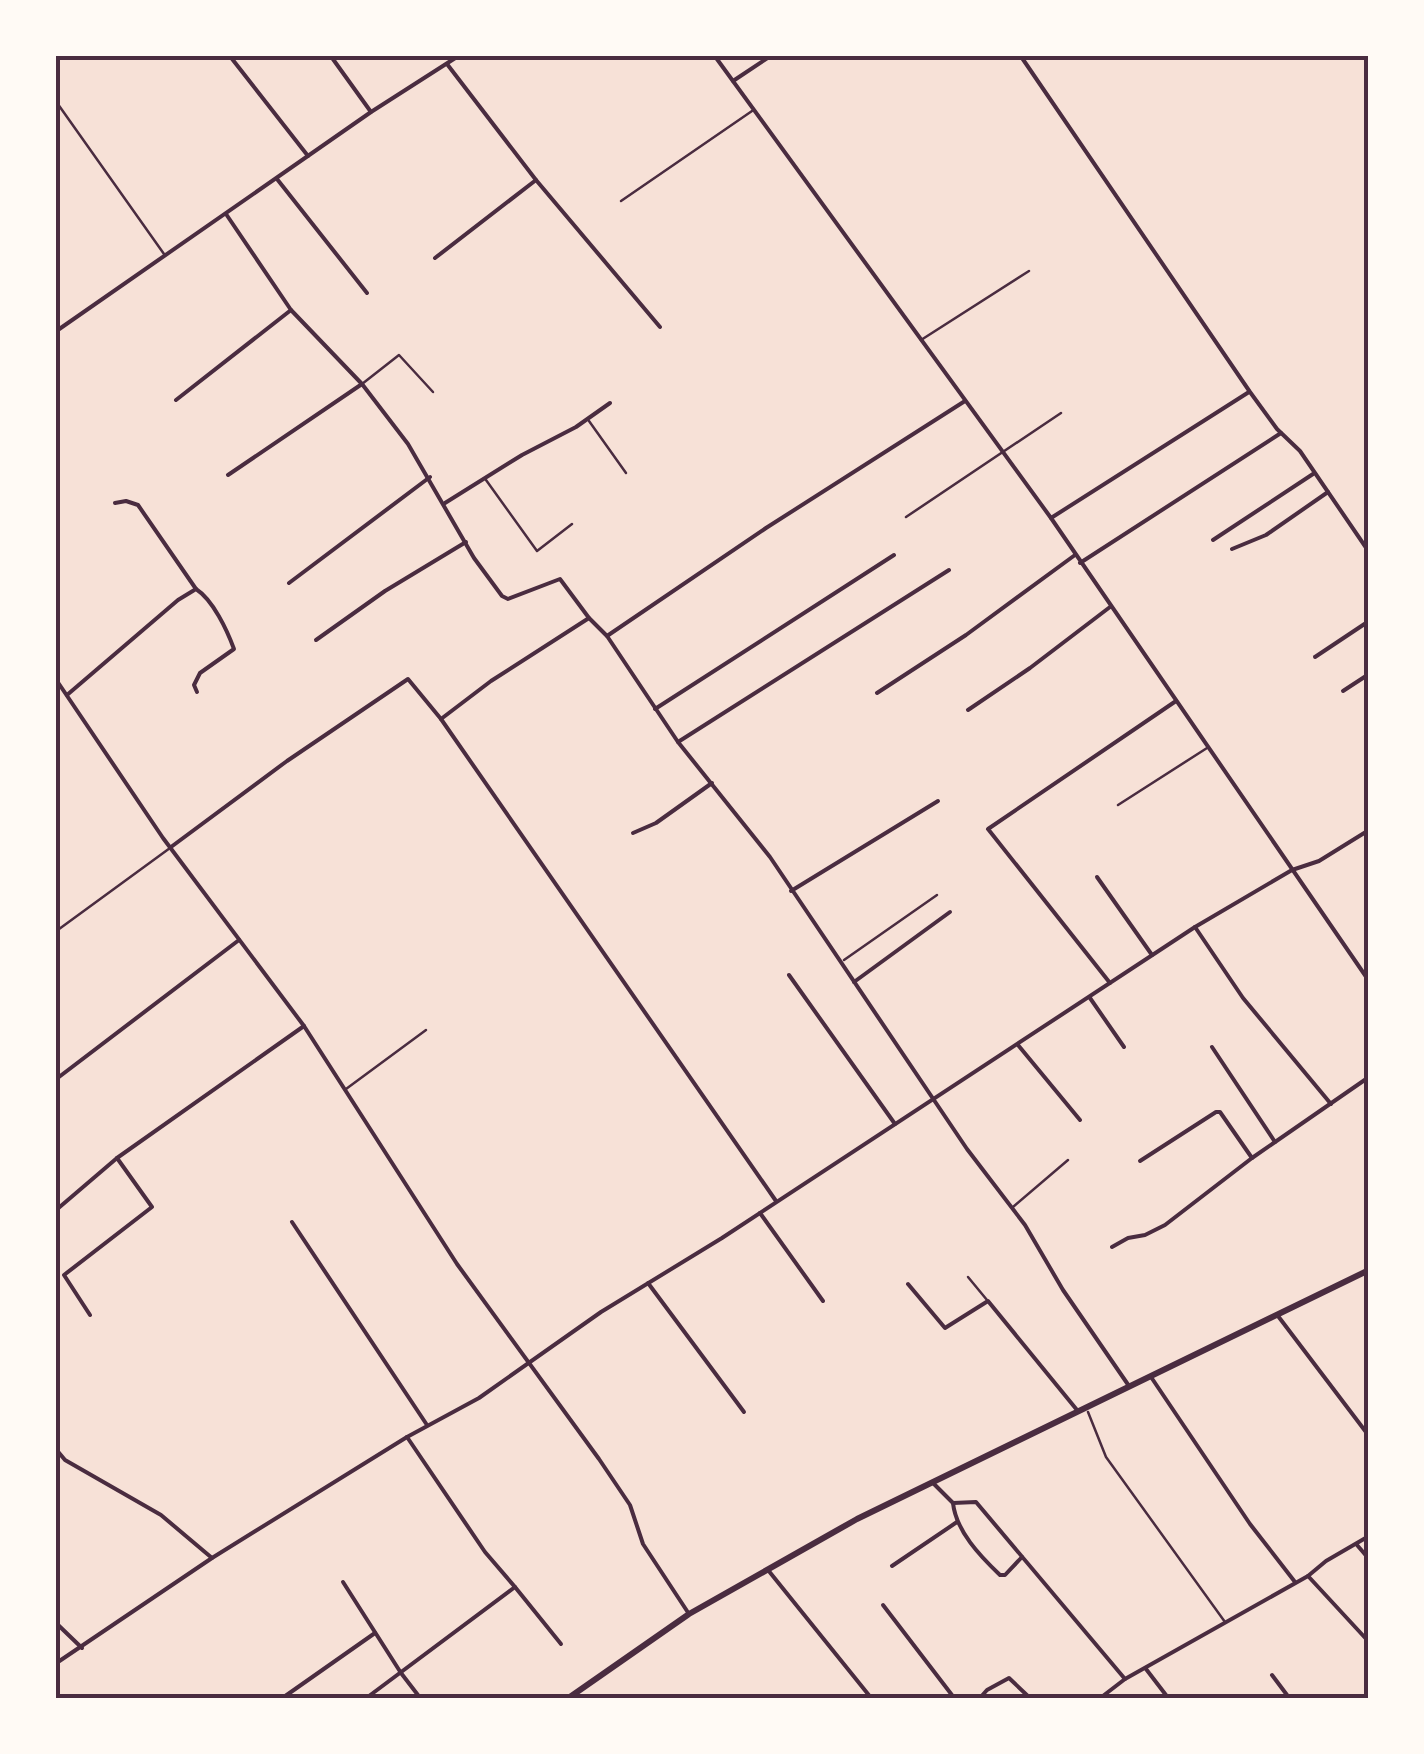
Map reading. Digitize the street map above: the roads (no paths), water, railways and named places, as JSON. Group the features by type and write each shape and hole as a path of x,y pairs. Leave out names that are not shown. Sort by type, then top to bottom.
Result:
{"main road":[{"path":"568,1699 689,1614 767,1568 1085,1406 1369,1270"}],"street":[{"path":"229,55 308,156"},
{"path":"330,55 371,112"},
{"path":"55,332 371,112 460,55"},
{"path":"714,55 1050,518 1369,982"},
{"path":"733,81 772,55"},
{"path":"1020,55 1250,392 1300,451 1369,552"},
{"path":"447,64 536,180 660,327"},
{"path":"278,179 366,293"},
{"path":"435,258 536,180"},
{"path":"226,214 292,310 362,384 430,478 466,542 505,598 560,579 607,636 678,742 770,857 1012,1208 1129,1386"},
{"path":"176,400 292,310"},
{"path":"228,476 362,384"},
{"path":"1050,518 1250,392"},
{"path":"607,636 766,528 965,401"},
{"path":"445,503 610,404"},
{"path":"1080,562 1281,432"},
{"path":"1213,540 1315,473"},
{"path":"288,583 430,478"},
{"path":"1232,549 1266,535 1328,492"},
{"path":"115,503 138,505 203,594 234,649 200,673 194,685 197,692"},
{"path":"316,640 385,591 466,542"},
{"path":"654,709 894,555"},
{"path":"876,692 966,635 1075,555"},
{"path":"678,742 949,570"},
{"path":"67,695 196,589"},
{"path":"968,710 1110,606"},
{"path":"441,720 492,681 589,618"},
{"path":"1315,657 1369,621"},
{"path":"1343,691 1369,674"},
{"path":"55,679 171,848 304,1026 526,1364 630,1505 642,1544 689,1614"},
{"path":"171,848 404,679 412,681 777,1202"},
{"path":"1110,983 988,829 1176,701"},
{"path":"634,833 656,824 712,783"},
{"path":"791,891 938,801"},
{"path":"55,1664 212,1558 407,1437 479,1398 648,1283 1195,927 1369,830"},
{"path":"1097,878 1152,956"},
{"path":"854,982 950,912"},
{"path":"1195,927 1254,1014 1330,1104"},
{"path":"55,1080 238,940"},
{"path":"789,975 895,1124"},
{"path":"1090,998 1124,1047"},
{"path":"55,1211 117,1158 304,1026"},
{"path":"1018,1045 1080,1120"},
{"path":"1212,1047 1276,1142"},
{"path":"1112,1247 1165,1225 1252,1158 1369,1077"},
{"path":"1140,1160 1216,1112 1220,1112 1252,1158"},
{"path":"90,1316 64,1276 152,1207 117,1158"},
{"path":"760,1213 823,1301"},
{"path":"292,1222 427,1426"},
{"path":"648,1283 744,1412"},
{"path":"908,1284 945,1328 988,1301 1077,1410"},
{"path":"1278,1316 1369,1436"},
{"path":"1149,1375 1250,1524 1295,1582"},
{"path":"407,1437 485,1552 561,1644"},
{"path":"55,1448 65,1460 162,1515 212,1558"},
{"path":"933,1483 953,1503 957,1522 1000,1575 1005,1575 1022,1557"},
{"path":"953,1503 976,1502 1125,1680"},
{"path":"892,1566 957,1522"},
{"path":"1099,1699 1369,1536"},
{"path":"1357,1546 1369,1559"},
{"path":"767,1568 872,1699"},
{"path":"1308,1576 1369,1642"},
{"path":"343,1582 421,1699"},
{"path":"366,1699 514,1587"},
{"path":"883,1605 955,1699"},
{"path":"55,1622 82,1648"},
{"path":"281,1699 374,1633"},
{"path":"1146,1669 1169,1699"},
{"path":"1272,1675 1290,1699"},
{"path":"978,1699 1009,1678 1031,1699"}],"lane":[{"path":"55,100 165,255"},
{"path":"621,201 753,110"},
{"path":"920,340 1029,272"},
{"path":"362,384 398,355 433,392"},
{"path":"906,517 1061,413"},
{"path":"588,420 626,472"},
{"path":"486,480 537,551 572,524"},
{"path":"1118,804 1208,748"},
{"path":"55,932 171,848"},
{"path":"842,961 938,895"},
{"path":"345,1090 426,1030"},
{"path":"1012,1208 1068,1160"},
{"path":"968,1278 988,1301"},
{"path":"1085,1406 1106,1457 1226,1623"}]}
